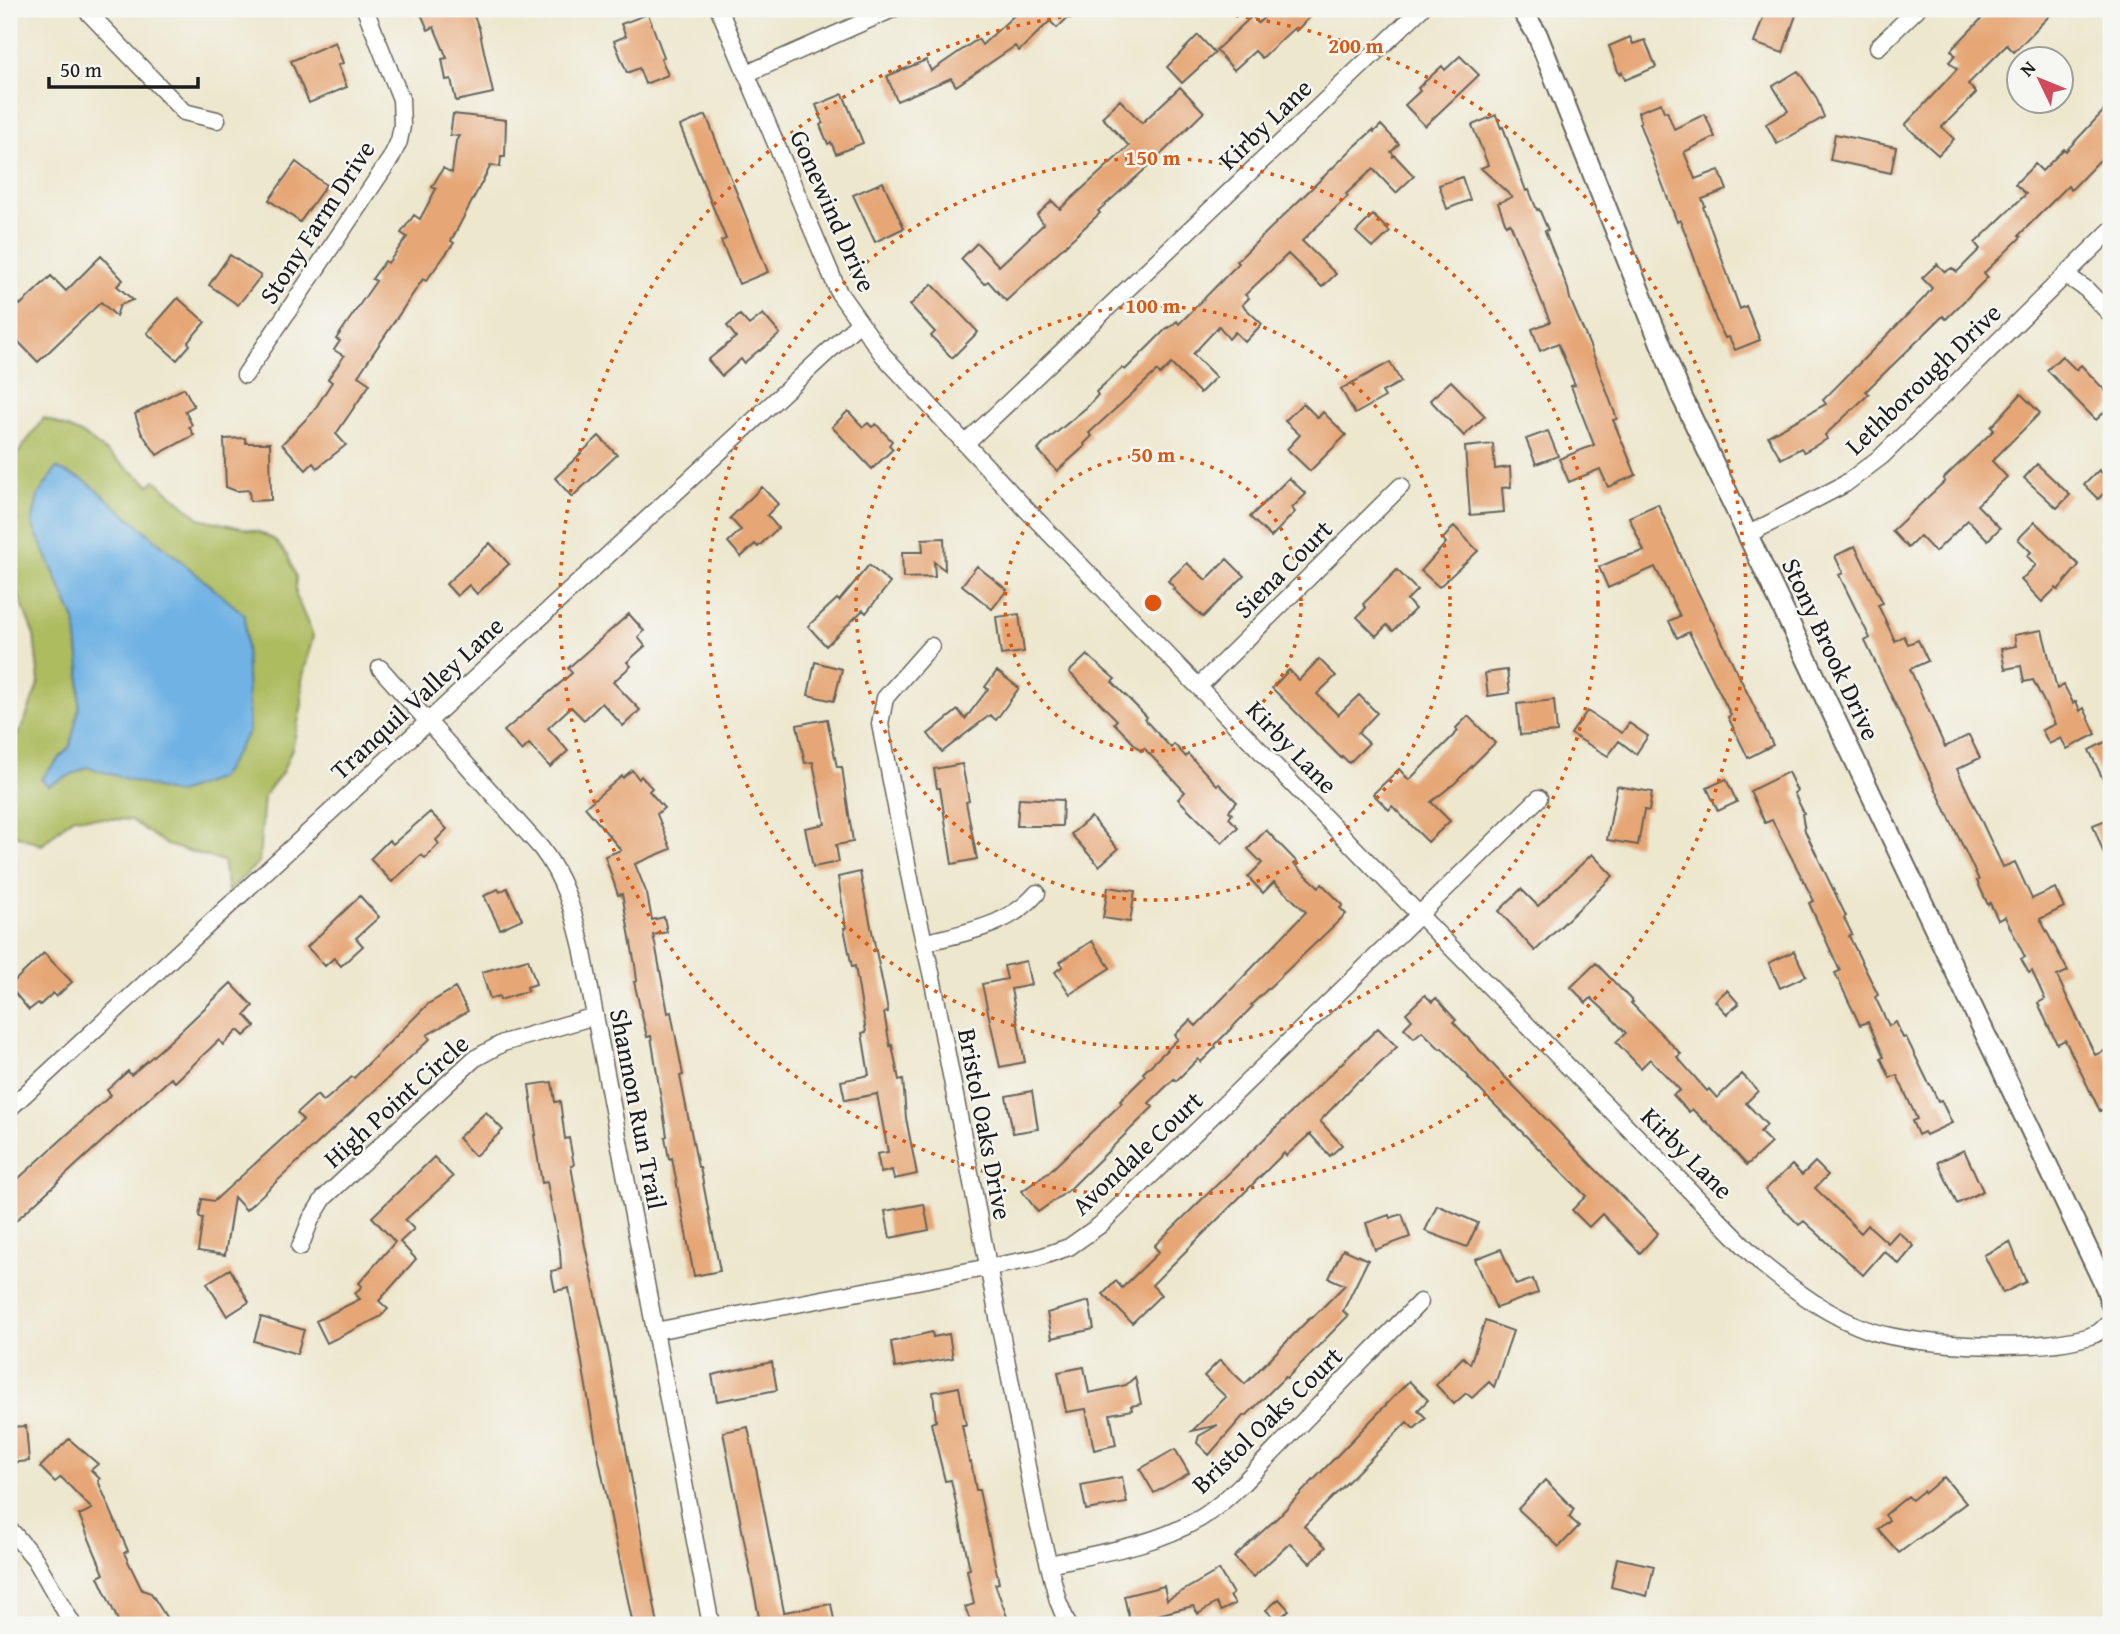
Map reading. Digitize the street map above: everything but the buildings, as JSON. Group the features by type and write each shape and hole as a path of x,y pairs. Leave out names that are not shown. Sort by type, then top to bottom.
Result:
{"street":[{"path":"85,9 184,112 217,120"},
{"name":"Stony Farm Drive","path":"245,375 391,158 398,141 402,126 401,99 365,9"},
{"name":"Gonewind Drive","path":"719,9 839,293 883,355 966,443"},
{"path":"746,74 893,9"},
{"name":"Kirby Lane","path":"1422,9 966,443 1025,508 1762,1264 1822,1308 1872,1331 1898,1338 1938,1343 2014,1345 2057,1342 2097,1334 2111,1321"},
{"name":"Stony Brook Drive","path":"1521,9 1537,34 1682,397 2094,1263 2111,1304"},
{"path":"1878,47 1917,9"},
{"name":"Lethborough Drive","path":"1747,535 1845,484 1882,456 2111,230"},
{"path":"2066,275 2086,289 2111,315"},
{"name":"Tranquil Valley Lane","path":"9,1109 859,323"},
{"name":"Siena Court","path":"1199,686 1401,486"},
{"name":"Bristol Oaks Drive","path":"931,646 885,698 880,723 1037,1517 1058,1601 1068,1625"},
{"name":"Shannon Run Trail","path":"380,668 541,848 560,876 572,907 711,1625"},
{"name":"Avondale Court","path":"655,1331 987,1268 1057,1252 1083,1238 1100,1225 1539,798"},
{"path":"924,943 992,925 1020,911 1037,893"},
{"name":"High Point Circle","path":"300,1247 311,1219 324,1198 474,1059 503,1043 595,1016"},
{"name":"Bristol Oaks Court","path":"1049,1564 1159,1538 1215,1509 1420,1303"},
{"path":"13,1533 35,1559 73,1625"}],"green space":[{"path":"44,418 84,435 150,485 155,480 199,518 259,532 275,540 288,556 296,577 296,596 313,636 302,680 302,705 292,749 282,773 264,796 259,862 228,892 223,861 167,845 131,820 73,817 42,845 15,835 9,826 9,749 24,723 39,682 34,635 9,571 9,465"}],"water":[{"path":"56,468 86,481 245,615 249,731 220,778 176,794 87,767 48,786 41,779 70,746 79,708 80,668 75,620 32,524 38,496"}]}
